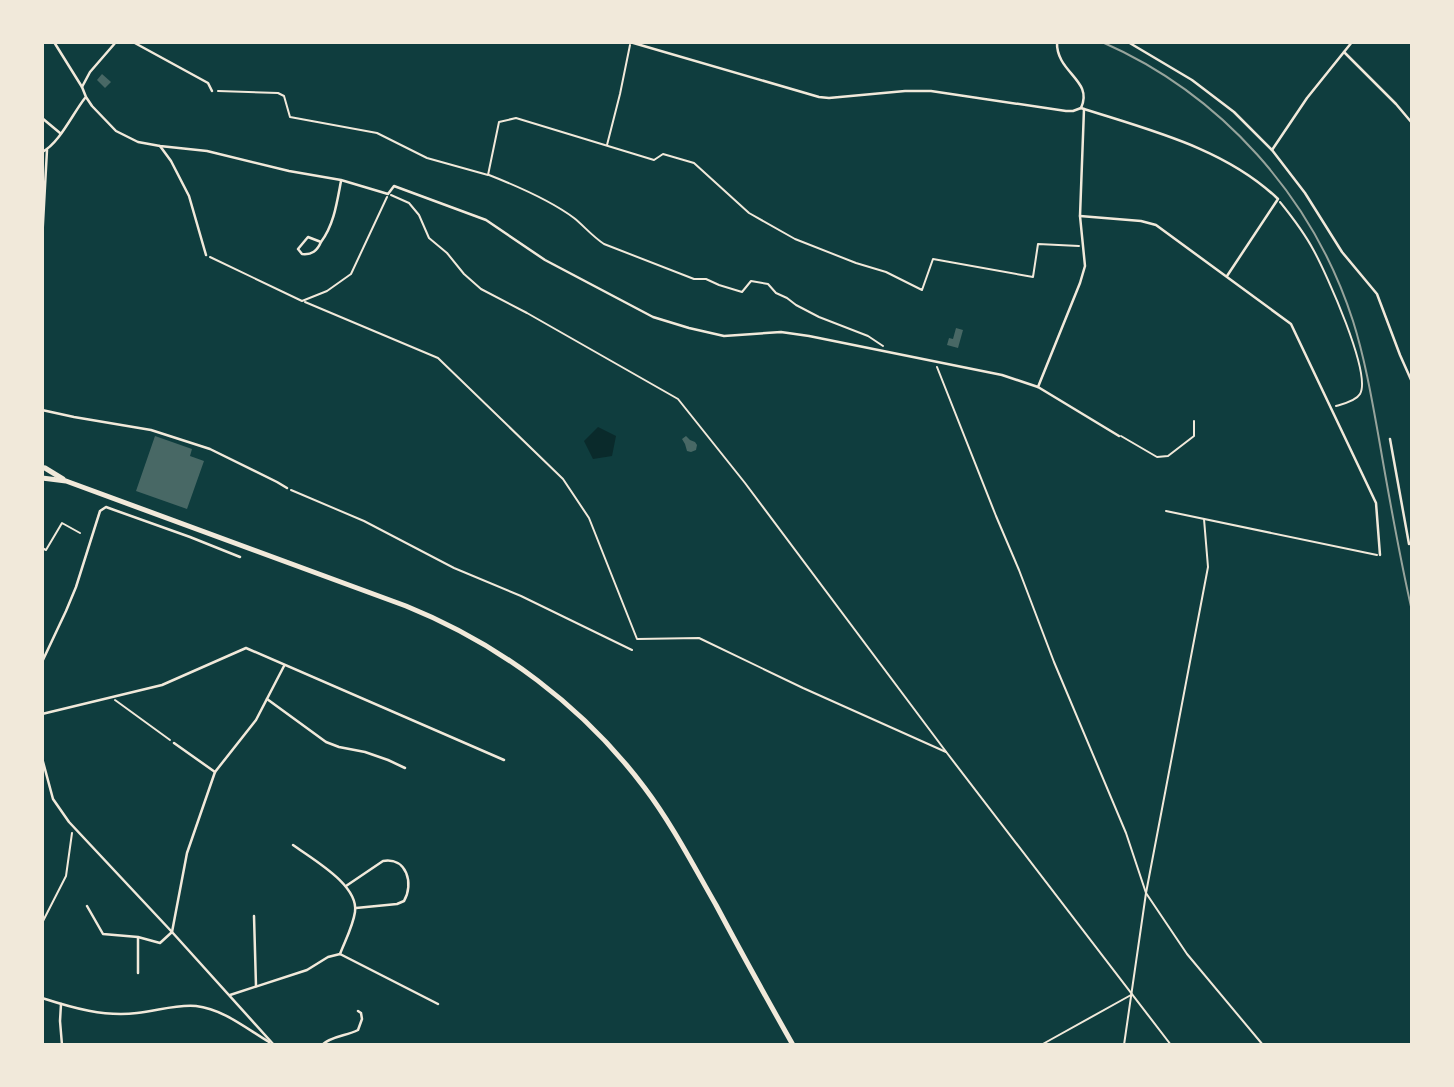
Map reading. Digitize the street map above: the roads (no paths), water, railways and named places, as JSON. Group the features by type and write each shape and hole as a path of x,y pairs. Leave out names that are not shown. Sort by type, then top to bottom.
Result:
{"main road":[{"path":"43,465 42,478 66,481 426,614 478,640 519,666 598,733 652,798 687,853 793,1045"},
{"path":"43,465 66,481"}],"street":[{"path":"54,42 92,106 116,131 138,142 207,151 289,172 341,180 388,194 394,186 486,220 545,260 653,317 724,336 781,332 809,336 1002,376 1038,387 1119,436"},
{"path":"82,87 90,72 117,42"},
{"path":"133,42 208,83 212,90"},
{"path":"630,42 819,97 931,91 1066,111 1083,108 1155,131 1216,156 1260,182 1278,199 1227,276"},
{"path":"1038,387 1080,283 1084,266 1080,216 1084,92 1059,58 1056,51 1057,42"},
{"path":"1128,42 1192,80 1234,112 1272,150 1305,193 1342,252 1377,294 1412,382"},
{"path":"1272,150 1307,98 1352,42"},
{"path":"1344,52 1412,123"},
{"path":"42,152 47,150 86,97"},
{"path":"42,118 60,133"},
{"path":"160,146 189,196 206,255"},
{"path":"42,241 47,150"},
{"path":"321,242 308,237 298,250 309,255 317,250 326,235 335,212 341,180"},
{"path":"1080,216 1141,221 1156,225 1291,324 1376,503 1380,555"},
{"path":"42,410 151,430 210,449 287,488"},
{"path":"1390,439 1409,544"},
{"path":"42,662 66,611 100,511 106,507 240,557"},
{"path":"42,714 162,685 242,649 251,649 284,666 504,760"},
{"path":"87,906 103,934 138,937 160,943 172,932 187,853 215,772 256,720 284,666"},
{"path":"267,699 326,742 365,752 405,768"},
{"path":"174,743 215,772"},
{"path":"42,758 53,799 62,814 273,1044"},
{"path":"293,845 346,886 356,908 340,954"},
{"path":"346,886 383,861 399,863 406,872 407,894 404,901 356,908"},
{"path":"254,916 256,986"},
{"path":"138,937 138,973"},
{"path":"229,995 307,970 328,957 340,954 438,1004"},
{"path":"42,998 80,1010 100,1013 135,1013 198,1006 224,1015 273,1044"},
{"path":"61,1004 62,1045"},
{"path":"322,1045 329,1039 359,1030 362,1019 358,1011"}],"lane":[{"path":"1119,436 1157,457 1168,456 1194,436 1195,421"},
{"path":"42,548 46,550 62,523 80,533"}],"water":[{"path":"598,427 616,436 612,456 593,459 584,441"}],"tram line":[{"path":"1102,42 1145,64 1186,90 1223,120 1257,154 1314,232 1336,276 1361,350 1412,611"}]}
